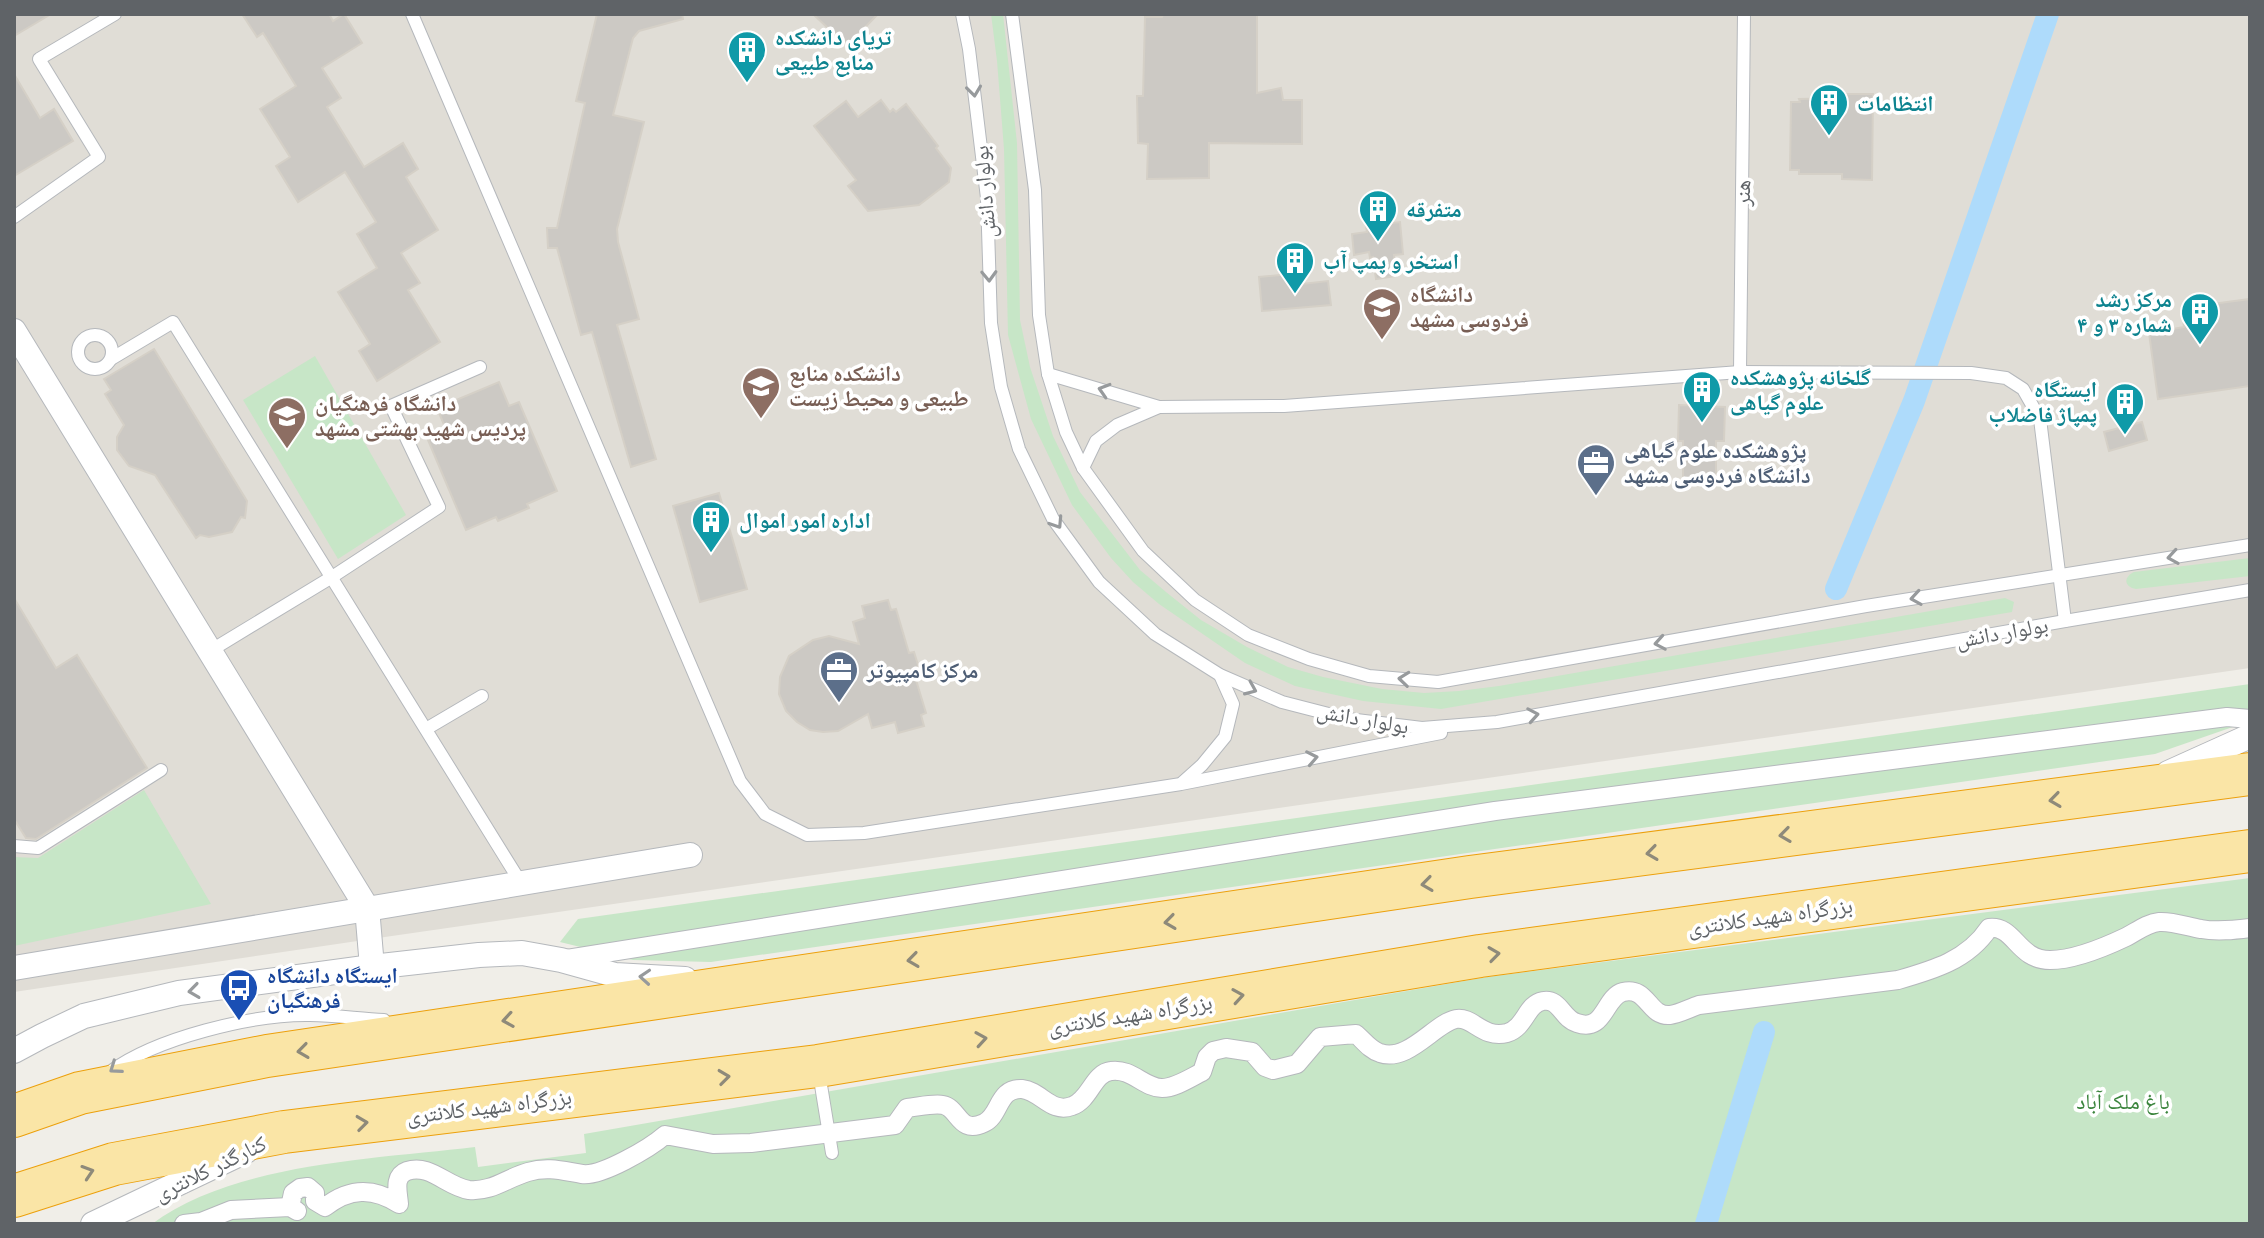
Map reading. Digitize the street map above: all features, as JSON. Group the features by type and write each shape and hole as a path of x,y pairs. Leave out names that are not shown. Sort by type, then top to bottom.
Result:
{"highway":[{"path":"14,1116 80,1093 267,1056 1470,877 2250,774"},
{"name":"بزرگراه شهید کلانتری","path":"14,1196 114,1164 284,1132 818,1066 1480,956 2250,851"}],"street":[{"path":"15,334 367,908 372,967"},
{"path":"561,960 1495,811 2227,717 2250,719"},
{"path":"2132,789 2250,736"},
{"path":"14,968 690,855"},
{"path":"184,1224 201,1222 231,1210 295,1210 293,1193 308,1187 315,1193 315,1201 325,1207 348,1193 361,1191 388,1196 399,1204 397,1181 402,1173 411,1170 433,1172 456,1187 469,1190 483,1190 527,1172 547,1168 586,1175 649,1149 665,1135 713,1144 751,1143 895,1125 907,1108 942,1104 949,1107 961,1123 972,1126 984,1123 995,1114 1007,1092 1022,1089 1058,1108 1072,1107 1082,1100 1106,1071 1132,1074 1160,1089 1202,1072 1207,1057 1213,1051 1226,1048 1252,1052 1265,1067 1273,1070 1297,1064 1320,1037 1331,1035 1356,1034 1381,1054 1390,1054 1405,1050 1457,1019 1466,1019 1480,1030 1495,1034 1510,1032 1523,1023 1534,1005 1543,1001 1553,1002 1577,1024 1589,1024 1600,1019 1612,998 1623,992 1635,992 1646,998 1651,1007 1660,1013 1670,1015 1699,1005 1898,980 1929,972 1962,956 1981,940 1989,928 2004,930 2027,954 2055,960 2102,949 2147,925 2159,922 2204,930 2250,928"},
{"path":"14,1051 84,1016 179,993 372,967 522,953 615,975 751,984"},
{"name":"کنارگذر کلانتری","path":"93,1224 284,1132"},
{"path":"132,1224 144,1200"}],"lane":[{"path":"14,217 99,157 39,59 115,14"},
{"path":"412,14 740,781 765,814 807,835 864,833 1181,784 1497,722"},
{"name":"بولوار دانش","path":"962,14 987,198 991,323 1001,387 1019,449 1053,519 1099,582 1155,634 1220,675 1282,702 1348,719 1422,728 1497,722 2250,590"},
{"name":"بولوار دانش","path":"1012,14 1035,190 1039,315 1048,374 1066,432 1083,468 1143,551 1195,600 1248,635 1309,659 1369,676 1438,682 1866,606 2250,545"},
{"name":"هنر","path":"1740,372 1744,14"},
{"path":"111,359 173,322 521,883"},
{"path":"210,651 439,507 391,406 480,367"},
{"path":"1048,374 1159,407 1284,406 1740,372 1971,373 2006,378 2023,389 2040,419 2065,621"},
{"path":"1083,468 1096,441 1117,425 1159,407"},
{"path":"1181,784 1225,737 1233,704 1220,675"},
{"path":"426,729 482,696"},
{"path":"14,846 38,848 161,770"},
{"path":"818,1066 832,1153"}],"shaded area":[{"name":"دانشگاه فردوسی مشهد","path":"14,14 2250,14 2250,668 14,992"}],"green space":[{"path":"991,14 1003,14 1017,143 1020,320 1030,367 1053,436 1080,492 1140,570 1201,620 1247,647 1288,667 1323,677 1382,689 1424,693 1499,686 2005,598 2014,602 2012,612 1441,709 1363,701 1295,686 1245,663 1159,604 1111,558 1072,505 1031,419 1008,335 1004,149"},
{"path":"315,356 406,515 338,559 243,400"},
{"path":"2250,558 2250,576 2136,589 2126,582 2134,572"},
{"path":"2250,684 2250,721 2155,754 711,962 633,960 560,942 578,919"},
{"path":"144,790 211,904 14,946 14,857 38,858"},
{"name":"باغ ملک آباد","path":"2250,878 2250,1224 152,1224 185,1204 223,1188 307,1167 475,1147 478,1167 586,1153 584,1134 1487,977"}],"building":[{"path":"14,14 51,14 14,36"},
{"path":"242,14 329,14 333,21 344,14 362,43 322,68 341,98 327,107 364,167 403,143 418,169 406,177 438,230 401,253 420,283 408,290 440,342 377,381 359,351 370,344 338,292 377,268 357,234 376,222 345,172 298,202 276,166 290,157 260,109 296,86 263,33 257,37"},
{"path":"597,14 682,14 683,19 639,31 633,38 613,115 644,122 617,229 639,319 617,325 656,459 631,467 592,332 581,335 557,248 548,248 547,228 557,228 585,103 576,101"},
{"path":"813,14 878,14 847,46"},
{"path":"1163,14 1257,14 1257,93 1281,88 1283,100 1302,100 1302,144 1209,143 1209,178 1147,179 1148,144 1138,143 1137,96 1143,96 1145,17 1162,17"},
{"path":"14,74 40,118 54,109 73,141 14,176"},
{"name":"انتظامات","path":"1844,94 1873,94 1872,180 1842,179 1842,174 1799,174 1799,170 1790,170 1791,102 1844,98"},
{"path":"881,100 890,112 893,109 896,112 906,104 951,168 949,182 919,205 868,211 848,186 856,180 814,126 846,101 858,117"},
{"name":"متفرقه","path":"1400,222 1403,254 1394,255 1396,276 1376,279 1373,257 1370,258 1369,252 1354,255 1352,234 1367,232 1366,226"},
{"name":"استخر و پمپ آب","path":"1300,273 1302,284 1328,281 1331,305 1262,311 1259,277"},
{"name":"مرکز رشد شماره ۳ و ۴","path":"2250,299 2250,386 2158,399 2149,333 2184,327 2183,319 2190,318 2189,307"},
{"path":"154,349 247,501 245,518 241,517 232,532 196,538 155,475 129,466 117,450 117,437 124,425 105,394 111,390 104,379"},
{"path":"499,382 509,406 519,402 557,491 527,504 529,508 466,530 428,440 447,432 437,408"},
{"path":"1679,405 1725,407 1724,441 1716,441 1716,481 1683,480 1683,441 1678,441"},
{"name":"ایستگاه پمپاژ فاضلاب","path":"2142,422 2147,440 2109,451 2104,432"},
{"name":"اداره امور اموال","path":"719,493 747,589 700,602 673,506"},
{"path":"14,598 56,668 77,655 147,768 36,839 26,838 14,819"},
{"path":"888,600 891,610 896,609 909,653 914,652 919,668 913,670 926,713 921,715 924,726 898,733 895,722 872,728 868,714 838,731 810,730 797,722 786,711 779,694 780,677 789,656 813,640 829,636 859,644 853,622 865,618 862,606"}],"waterway":[{"path":"1836,589 1914,401 2048,14"},
{"path":"1706,1224 1764,1032"}],"place":[{"name":"تریای دانشکده منابع طبیعی","path":"747,84"},
{"name":"انتظامات","path":"1829,137"},
{"name":"متفرقه","path":"1378,243"},
{"name":"استخر و پمپ آب","path":"1295,295"},
{"name":"دانشگاه فردوسی مشهد","path":"1382,341"},
{"name":"مرکز رشد شماره ۳ و ۴","path":"2200,346"},
{"name":"دانشکده منابع طبیعی و محیط زیست","path":"761,420"},
{"name":"گلخانه پژوهشکده علوم گیاهی","path":"1702,424"},
{"name":"ایستگاه پمپاژ فاضلاب","path":"2125,436"},
{"name":"دانشگاه فرهنگیان پردیس شهید بهشتی مشهد","path":"287,450"},
{"name":"پژوهشکده علوم گیاهی دانشگاه فردوسی مشهد","path":"1596,497"},
{"name":"اداره امور اموال","path":"711,554"},
{"name":"مرکز کامپیوتر","path":"839,704"},
{"name":"ایستگاه دانشگاه فرهنگیان","path":"239,1022"}]}
